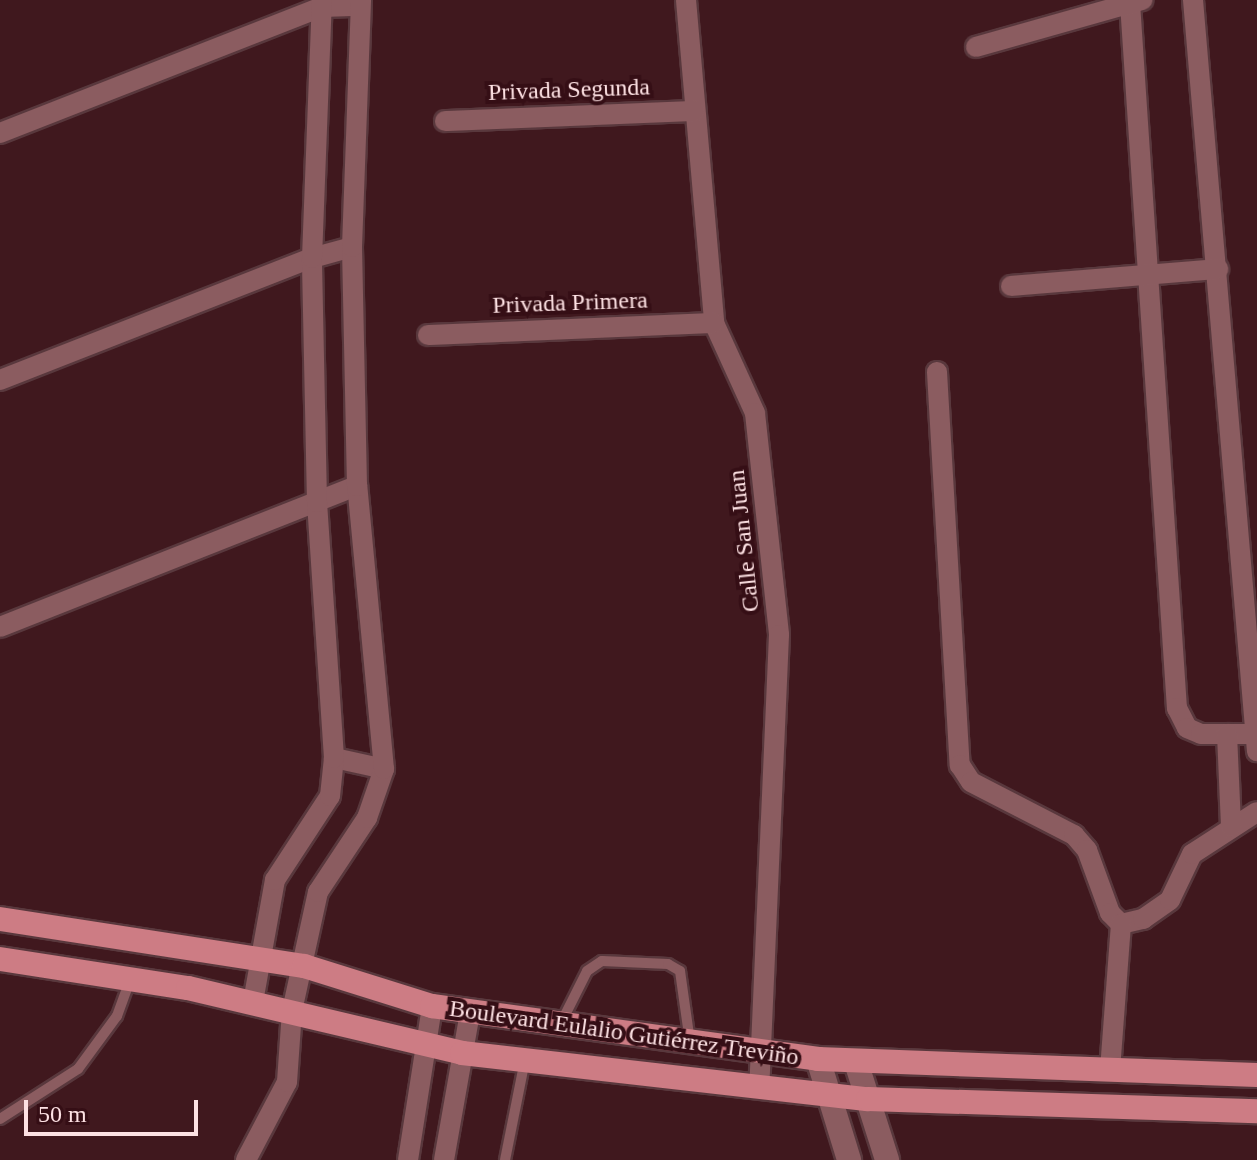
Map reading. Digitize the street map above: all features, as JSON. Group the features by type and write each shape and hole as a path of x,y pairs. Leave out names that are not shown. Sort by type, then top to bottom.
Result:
{"main road":[{"name":"Boulevard Eulalio Gutiérrez Treviño","path":"0,919 304,966 432,1006 818,1059 1257,1075"},
{"name":"Boulevard Eulalio Gutiérrez Treviño","path":"0,959 253,1002 462,1053 868,1099 1257,1111"}],"street":[{"name":"Calle San Juan","path":"686,0 714,323 755,413 779,635 759,1088"},
{"path":"976,47 1136,2 1148,274 1177,708 1187,728 1201,734 1227,734 1256,742 1193,0"},
{"path":"253,1002 275,880 330,796 334,758 317,502 312,258 322,3"},
{"path":"0,133 322,3 360,3 352,247 357,486 384,769 367,818 318,892 292,1011 287,1082 246,1160"},
{"name":"Privada Segunda","path":"445,121 695,111"},
{"path":"0,380 312,258 352,247"},
{"path":"1011,286 1218,269"},
{"name":"Privada Primera","path":"428,335 714,323"},
{"path":"937,372 960,765 971,782 991,796 1074,835 1087,850 1110,913 1121,924 1110,1070"},
{"path":"0,627 357,486"},
{"path":"1227,734 1231,827"},
{"path":"334,758 384,769"},
{"path":"1121,924 1143,919 1170,900 1192,854 1231,827 1255,818 1257,812"},
{"path":"408,1160 432,1006"},
{"path":"444,1160 470,1012"},
{"path":"818,1059 849,1160"},
{"path":"856,1062 887,1160"}],"lane":[{"path":"560,1025 587,971 602,961 668,964 680,971 690,1043"},
{"path":"0,1119 78,1069 117,1016 130,980"},
{"path":"505,1160 525,1060"}]}
